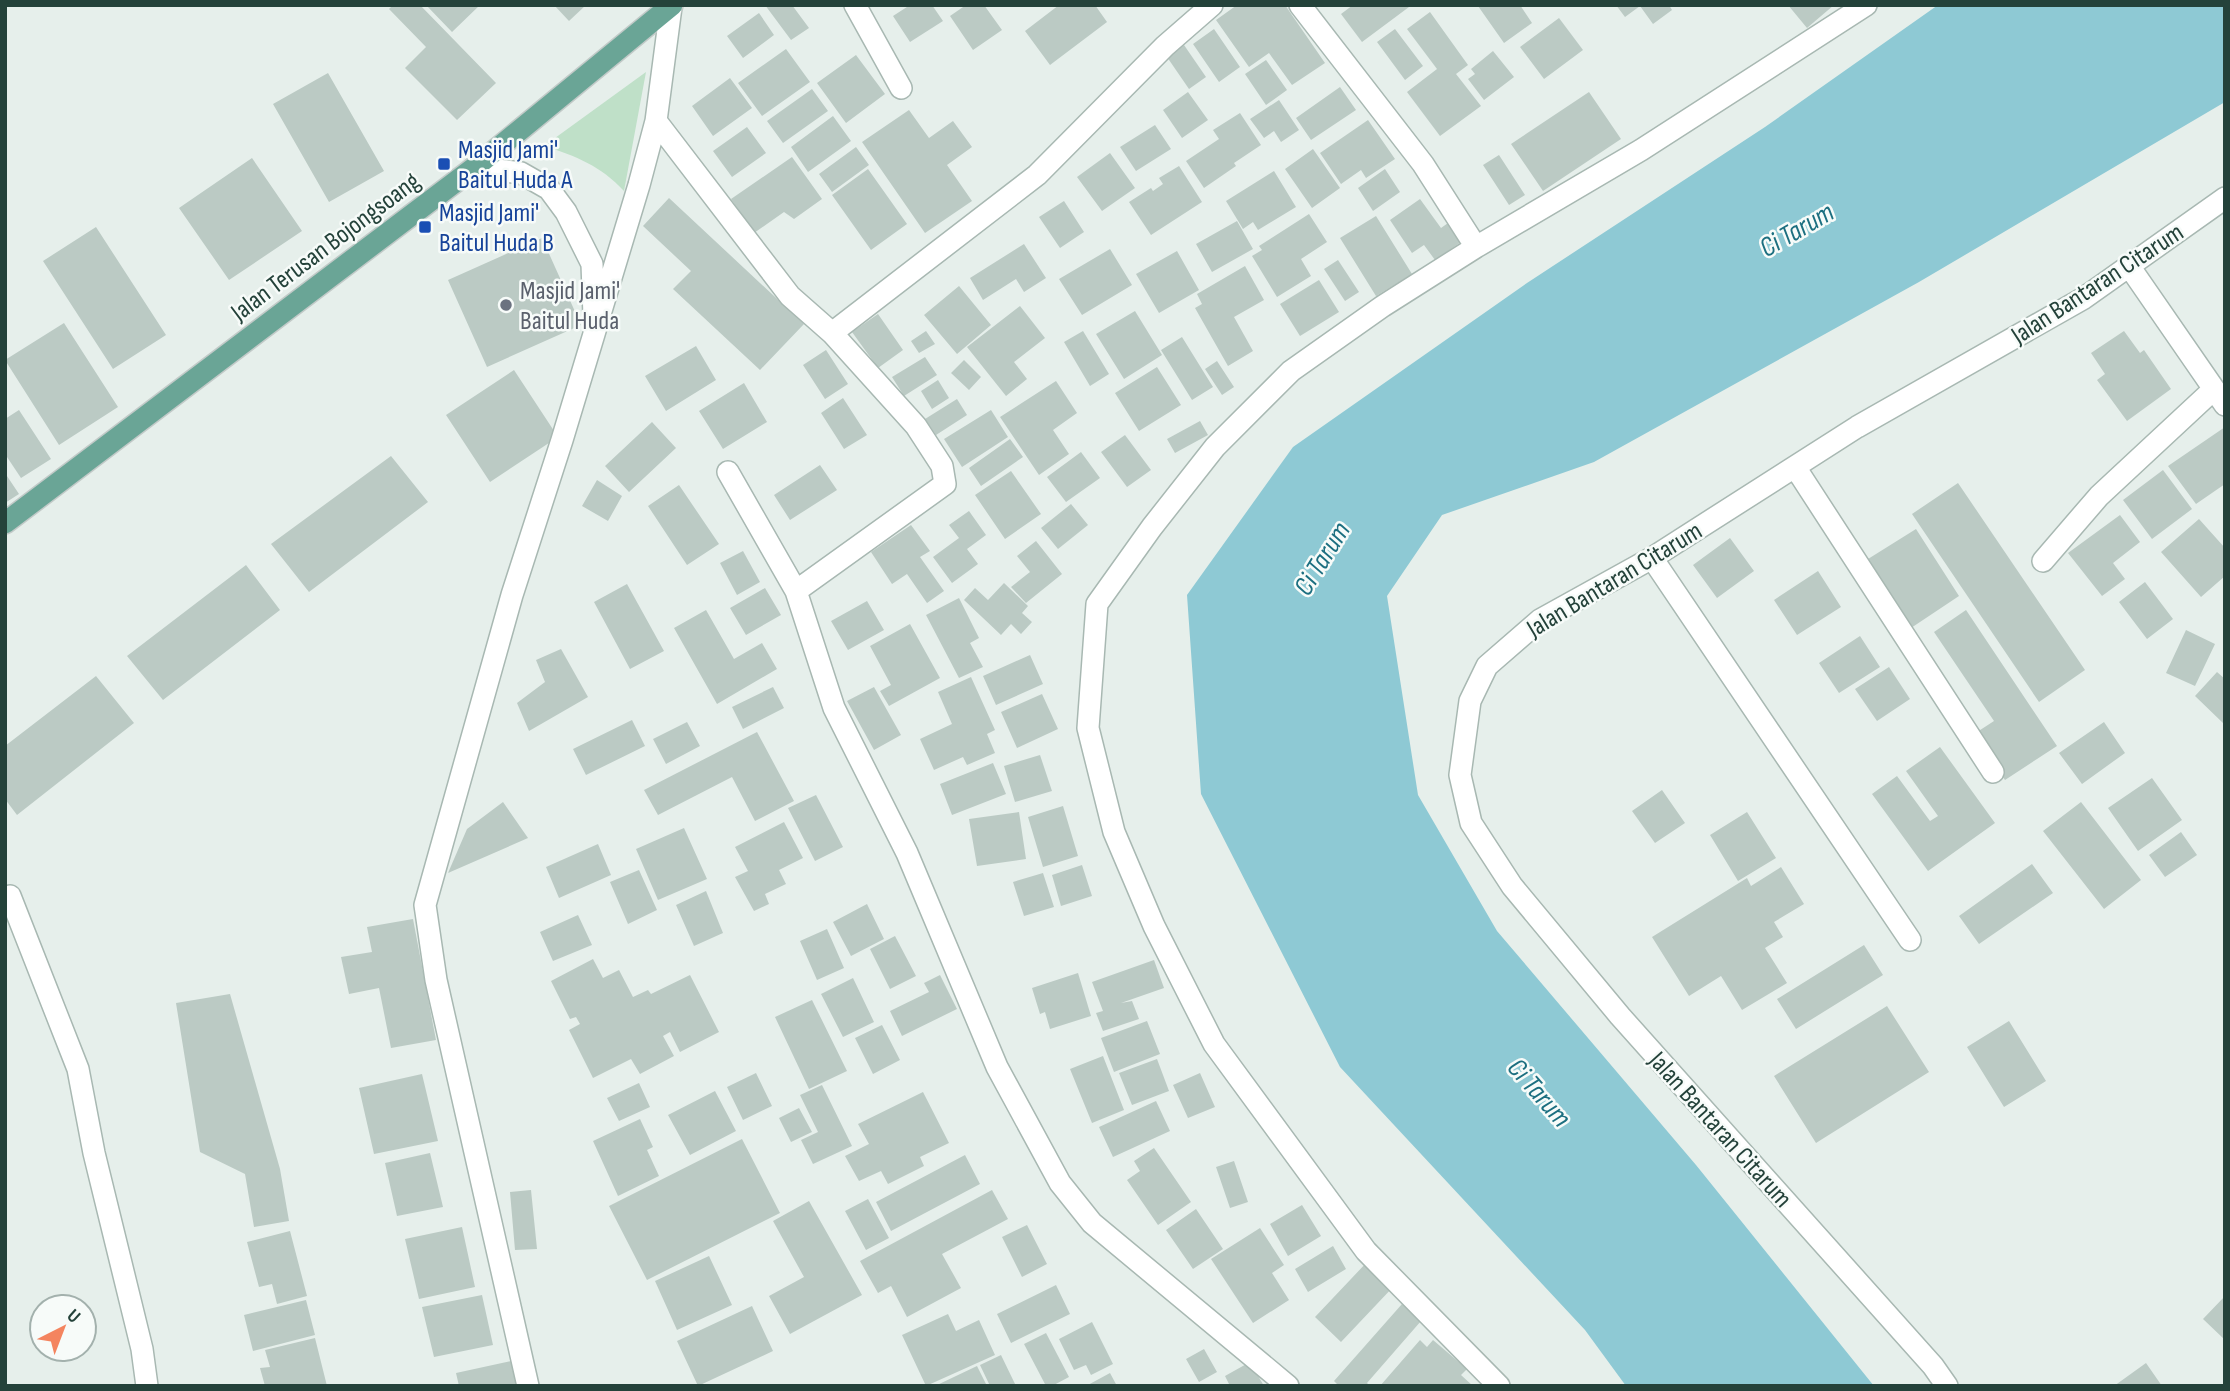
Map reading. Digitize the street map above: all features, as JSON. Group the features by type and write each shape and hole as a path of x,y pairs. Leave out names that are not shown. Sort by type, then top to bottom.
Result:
{"main road":[{"name":"Jalan Terusan Bojongsoang","path":"5,523 475,167 672,6"}],"street":[{"path":"855,5 901,88"},
{"path":"832,333 1037,175 1165,46 1212,5"},
{"path":"1300,5 1423,164 1476,247"},
{"path":"1499,1386 1366,1251 1214,1044 1154,926 1114,832 1088,728 1097,604 1152,527 1215,447 1291,370 1383,306 1476,247 1640,150 1866,5"},
{"path":"528,1386 436,980 425,905 512,594 595,332 656,121 672,6"},
{"path":"656,121 790,296 832,333 916,426 942,466 945,484 796,590"},
{"path":"475,167 521,173 549,189 566,212 593,264 595,332"},
{"name":"Jalan Bantaran Citarum","path":"1947,1386 1933,1366 1620,1016 1512,886 1471,823 1460,775 1470,701 1487,666 1540,620 1652,558 1857,428 2084,298 2225,198"},
{"path":"2043,561 2099,496 2219,397 2129,266"},
{"path":"1795,467 1993,772"},
{"path":"728,472 796,590 834,708 907,853 997,1067 1060,1183 1092,1223 1288,1386"},
{"path":"1652,558 1910,940"},
{"path":"10,896 78,1069 97,1164 142,1349 147,1386"}],"green space":[{"path":"646,72 624,191 587,163 544,146"}],"water":[{"name":"Ci Tarum","path":"1938,5 2225,5 2225,102 1919,282 1594,462 1442,515 1387,596 1418,795 1497,931 1696,1165 1874,1386 1626,1386 1585,1330 1340,1067 1201,794 1187,595 1293,447 1527,283 1765,127"}],"building":[{"path":"393,5 420,5 496,83 457,120 405,68 426,47 389,9"},
{"path":"426,5 480,5 452,32"},
{"path":"554,5 586,5 569,21"},
{"path":"765,5 792,5 809,28 791,40"},
{"path":"910,5 932,5 943,21 910,42 893,16"},
{"path":"966,5 984,5 1002,30 973,50 950,16"},
{"path":"1059,5 1095,5 1107,22 1050,65 1025,31"},
{"path":"1237,5 1285,5 1325,63 1292,85 1269,53 1249,67 1216,20"},
{"path":"1353,5 1409,7 1362,42 1341,14"},
{"path":"1520,5 1532,23 1504,43 1478,6"},
{"path":"1616,5 1669,5 1672,10 1653,24 1640,6 1625,17"},
{"path":"1788,5 1834,5 1807,28"},
{"path":"1430,12 1468,65 1456,74 1481,106 1440,136 1407,92 1437,69 1407,29"},
{"path":"759,13 774,35 743,58 727,36"},
{"path":"1559,18 1583,50 1544,79 1520,47"},
{"path":"1214,29 1240,67 1219,82 1193,44"},
{"path":"1395,29 1423,66 1405,80 1377,42"},
{"path":"1184,45 1206,77 1189,89 1167,57"},
{"path":"786,49 810,82 762,116 738,83"},
{"path":"1493,51 1514,77 1484,100 1468,79 1475,74 1471,69"},
{"path":"856,55 885,94 846,123 817,83"},
{"path":"1266,60 1287,90 1266,105 1245,74"},
{"path":"328,73 384,171 329,202 273,104"},
{"path":"730,78 752,108 713,136 692,106"},
{"path":"1340,87 1356,110 1311,140 1296,118"},
{"path":"812,89 828,111 783,143 767,121"},
{"path":"1188,92 1208,120 1182,138 1163,110"},
{"path":"1589,92 1621,139 1543,191 1511,144"},
{"path":"1279,100 1299,130 1281,142 1274,131 1264,138 1250,119"},
{"path":"909,110 929,138 953,121 972,147 947,165 972,201 925,233 862,142"},
{"path":"1240,113 1261,145 1204,188 1186,161 1219,139 1213,130"},
{"path":"833,116 851,141 808,172 791,147"},
{"path":"1368,120 1395,159 1366,178 1361,170 1341,184 1320,153"},
{"path":"1155,125 1171,149 1136,171 1120,147"},
{"path":"747,127 766,153 732,177 713,151"},
{"path":"856,147 869,165 832,192 819,174"},
{"path":"1313,149 1340,188 1312,208 1285,169"},
{"path":"1110,153 1135,188 1102,211 1077,177"},
{"path":"1499,155 1525,195 1509,205 1483,165"},
{"path":"792,157 822,199 794,219 784,212 754,233 731,199"},
{"path":"252,158 302,231 229,280 179,208"},
{"path":"1179,166 1202,202 1151,235 1129,202 1163,184 1159,178"},
{"path":"868,169 907,224 871,250 832,195"},
{"path":"1385,169 1400,192 1373,211 1358,188"},
{"path":"1274,171 1296,207 1258,230 1253,222 1243,229 1226,201"},
{"path":"669,198 804,324 760,370 673,289 691,271 643,226"},
{"path":"1420,199 1441,228 1448,223 1461,242 1435,260 1424,245 1412,253 1390,220"},
{"path":"1064,201 1084,232 1060,248 1039,217"},
{"path":"1309,214 1327,242 1301,259 1311,276 1277,297 1252,256 1262,250 1259,246"},
{"path":"1376,216 1412,274 1376,296 1340,238"},
{"path":"1237,221 1253,249 1212,272 1196,244"},
{"path":"96,227 166,335 113,369 43,261"},
{"path":"542,238 581,325 487,367 448,280"},
{"path":"1024,244 1046,278 1024,292 1016,279 983,300 970,278"},
{"path":"1110,249 1132,285 1082,315 1059,279"},
{"path":"1177,251 1199,290 1159,313 1136,274"},
{"path":"1338,260 1359,292 1345,301 1324,269"},
{"path":"1245,266 1264,300 1234,317 1253,351 1228,366 1195,308 1202,304 1197,294"},
{"path":"1319,280 1339,312 1300,336 1280,304"},
{"path":"959,286 991,325 957,354 924,315"},
{"path":"1020,306 1045,338 1014,362 1027,379 1006,396 967,347"},
{"path":"1135,311 1162,355 1124,379 1096,334"},
{"path":"878,314 903,350 878,368 852,332"},
{"path":"64,323 118,407 59,445 5,360"},
{"path":"926,331 935,344 919,353 911,341"},
{"path":"1083,331 1109,374 1090,386 1064,342"},
{"path":"2124,331 2140,353 2144,350 2171,389 2127,421 2097,380 2105,374 2091,353"},
{"path":"1182,337 1213,387 1192,400 1161,350"},
{"path":"696,346 716,380 666,411 645,376"},
{"path":"826,350 848,384 825,399 803,365"},
{"path":"925,357 937,375 904,396 892,377"},
{"path":"964,360 981,377 969,390 951,373"},
{"path":"1217,361 1234,387 1222,395 1205,369"},
{"path":"1157,367 1181,405 1139,431 1115,393"},
{"path":"514,370 558,437 490,482 446,415"},
{"path":"938,380 949,398 932,409 921,391"},
{"path":"1056,381 1077,413 1053,430 1069,454 1039,475 1000,417"},
{"path":"744,383 767,422 723,449 699,411"},
{"path":"843,398 867,435 844,449 821,413"},
{"path":"957,399 967,415 936,435 925,419"},
{"path":"19,410 51,459 21,478 5,454 5,419"},
{"path":"991,410 1008,437 962,467 944,439"},
{"path":"1200,421 1208,435 1175,453 1167,439"},
{"path":"652,422 676,448 629,492 605,466"},
{"path":"2225,427 2225,484 2196,504 2168,466"},
{"path":"1125,435 1151,470 1127,487 1101,452"},
{"path":"1010,439 1023,457 981,486 969,468"},
{"path":"1081,452 1100,478 1066,502 1047,477"},
{"path":"391,456 428,502 309,592 271,544"},
{"path":"820,465 837,490 790,520 774,495"},
{"path":"2163,470 2192,509 2152,539 2123,500"},
{"path":"1011,471 1041,514 1005,539 975,495"},
{"path":"5,473 19,494 5,503"},
{"path":"597,480 622,496 608,521 582,506"},
{"path":"1958,483 2085,670 2039,702 1912,514"},
{"path":"679,485 719,544 687,565 648,506"},
{"path":"1071,504 1088,525 1058,549 1041,528"},
{"path":"969,511 986,535 967,549 978,564 952,583 933,557 959,538 949,525"},
{"path":"2120,515 2140,542 2113,563 2125,579 2102,596 2068,553"},
{"path":"2199,519 2225,548 2225,576 2201,597 2161,552"},
{"path":"911,525 930,551 920,557 944,591 927,603 907,574 892,584 871,552"},
{"path":"1916,529 1959,596 1905,632 1860,564"},
{"path":"1730,538 1754,571 1717,598 1693,565"},
{"path":"1036,541 1062,574 1026,603 1011,587 1030,572 1017,556"},
{"path":"743,551 760,582 737,595 720,563"},
{"path":"246,565 280,610 163,700 127,656"},
{"path":"1818,571 1841,607 1797,635 1774,600"},
{"path":"2145,582 2173,619 2147,639 2119,602"},
{"path":"1004,583 1028,606 1022,613 1032,622 1021,634 1011,624 1001,635 964,600 975,588 988,600"},
{"path":"627,584 664,651 630,669 594,602"},
{"path":"765,588 781,615 746,635 730,608"},
{"path":"959,598 979,638 970,643 983,667 959,678 926,615"},
{"path":"867,601 884,630 848,650 831,621"},
{"path":"706,610 734,659 762,643 777,669 717,704 674,628"},
{"path":"1966,610 2057,746 2005,780 1974,734 1994,721 1934,632"},
{"path":"910,624 940,678 889,706 880,691 891,685 870,646"},
{"path":"2186,630 2215,644 2195,686 2166,673"},
{"path":"1860,636 1880,667 1839,693 1819,663"},
{"path":"561,649 588,697 529,731 517,703 545,682 536,660"},
{"path":"1030,655 1043,684 996,705 983,676"},
{"path":"1889,667 1910,699 1877,721 1855,689"},
{"path":"2217,672 2225,679 2223,723 2195,696"},
{"path":"96,676 134,723 17,815 5,799 5,746"},
{"path":"971,677 995,730 987,734 995,753 967,765 963,757 934,770 920,739 952,724 938,692"},
{"path":"773,687 784,708 743,729 732,707"},
{"path":"874,687 901,735 874,750 847,701"},
{"path":"1042,694 1058,729 1017,748 1001,712"},
{"path":"632,720 645,746 586,775 573,749"},
{"path":"687,722 700,746 666,764 653,739"},
{"path":"2104,722 2125,753 2082,784 2059,753"},
{"path":"757,732 794,801 755,821 732,777 658,815 644,790"},
{"path":"1940,747 1995,823 1928,871 1872,794 1897,776 1930,821 1938,816 1906,771"},
{"path":"1040,755 1052,791 1015,802 1004,766"},
{"path":"993,763 1006,794 952,815 940,784"},
{"path":"2152,778 2182,820 2138,851 2108,808"},
{"path":"1662,790 1685,823 1655,843 1632,811"},
{"path":"816,795 843,847 815,861 788,808"},
{"path":"503,802 528,838 448,873 467,829"},
{"path":"2081,802 2141,880 2104,909 2043,831"},
{"path":"1063,806 1078,856 1043,867 1028,817"},
{"path":"1019,812 1026,859 977,866 969,819"},
{"path":"1747,812 1776,858 1738,881 1710,835"},
{"path":"784,822 803,858 779,870 786,884 765,894 769,904 754,911 735,877 748,871 735,847"},
{"path":"684,828 707,879 658,900 636,849"},
{"path":"2181,832 2197,855 2165,877 2149,855"},
{"path":"598,844 611,875 559,898 546,867"},
{"path":"2032,864 2053,893 1979,944 1959,916"},
{"path":"1082,865 1092,896 1061,906 1052,875"},
{"path":"1781,867 1804,904 1774,922 1783,937 1765,948 1787,983 1742,1010 1721,976 1689,996 1652,937 1747,878 1751,886"},
{"path":"639,870 657,910 628,924 610,882"},
{"path":"1043,873 1054,907 1024,916 1013,882"},
{"path":"706,891 723,933 694,946 676,905"},
{"path":"867,904 884,939 851,956 833,922"},
{"path":"578,915 592,945 553,961 540,932"},
{"path":"413,919 436,1040 391,1048 379,988 349,994 341,957 372,952 367,927"},
{"path":"827,929 844,968 817,980 800,941"},
{"path":"895,936 916,976 890,989 870,949"},
{"path":"1864,945 1883,975 1796,1029 1777,999"},
{"path":"593,959 603,978 619,970 633,997 648,990 651,994 690,975 719,1032 680,1052 670,1032 663,1036 674,1056 640,1074 631,1059 593,1078 569,1030 580,1024 576,1017 570,1019 551,981"},
{"path":"1154,960 1164,988 1121,1003 1132,1001 1139,1019 1103,1031 1096,1013 1103,1011 1092,982"},
{"path":"1078,973 1091,1016 1050,1029 1045,1012 1040,1014 1032,988"},
{"path":"940,975 957,1009 902,1036 890,1011 929,992 924,983"},
{"path":"853,978 874,1022 843,1037 821,994"},
{"path":"230,994 280,1169 289,1221 254,1227 245,1174 200,1152 176,1003"},
{"path":"812,1000 847,1071 809,1089 775,1017"},
{"path":"1887,1006 1929,1072 1816,1143 1774,1076"},
{"path":"1147,1021 1160,1054 1114,1072 1101,1038"},
{"path":"2009,1021 2046,1081 2004,1107 1967,1047"},
{"path":"882,1025 900,1060 873,1074 855,1038"},
{"path":"1103,1056 1124,1110 1092,1123 1070,1069"},
{"path":"1157,1059 1169,1091 1132,1105 1119,1073"},
{"path":"756,1073 772,1106 743,1120 727,1087"},
{"path":"1200,1073 1215,1107 1188,1118 1173,1085"},
{"path":"422,1074 438,1141 374,1154 359,1088"},
{"path":"639,1083 650,1107 619,1121 607,1098"},
{"path":"822,1085 852,1146 813,1164 801,1140 818,1132 800,1095"},
{"path":"715,1091 736,1131 690,1155 668,1115"},
{"path":"923,1092 949,1143 920,1157 924,1166 888,1184 881,1171 859,1181 845,1156 869,1144 858,1124"},
{"path":"1156,1101 1170,1131 1113,1157 1099,1127"},
{"path":"799,1108 812,1132 791,1142 779,1118"},
{"path":"640,1119 653,1147 647,1150 659,1176 618,1196 593,1141"},
{"path":"742,1139 780,1213 647,1280 609,1206"},
{"path":"1154,1148 1191,1202 1158,1225 1127,1180 1140,1171 1134,1161"},
{"path":"430,1153 443,1207 397,1216 385,1163"},
{"path":"965,1155 980,1184 891,1231 876,1202"},
{"path":"1234,1161 1248,1202 1230,1208 1216,1167"},
{"path":"531,1190 537,1249 515,1250 510,1192"},
{"path":"992,1190 1008,1219 942,1254 961,1288 907,1317 891,1286 878,1293 860,1261"},
{"path":"868,1199 889,1238 866,1250 845,1211"},
{"path":"809,1201 862,1295 790,1334 769,1296 804,1277 773,1221"},
{"path":"1302,1205 1321,1236 1288,1256 1270,1224"},
{"path":"1196,1209 1223,1249 1193,1269 1166,1230"},
{"path":"1027,1225 1047,1264 1022,1277 1002,1237"},
{"path":"462,1227 475,1287 419,1299 405,1239"},
{"path":"1260,1228 1284,1265 1272,1273 1289,1300 1253,1323 1211,1259"},
{"path":"290,1231 307,1296 277,1304 272,1284 259,1287 247,1242"},
{"path":"1333,1246 1346,1269 1308,1292 1295,1269"},
{"path":"709,1256 732,1305 677,1330 655,1281"},
{"path":"1368,1261 1394,1286 1341,1342 1315,1317"},
{"path":"1056,1285 1070,1314 1011,1343 997,1314"},
{"path":"482,1295 493,1345 434,1357 422,1307"},
{"path":"2225,1296 2225,1340 2203,1319"},
{"path":"306,1300 315,1335 253,1351 244,1315"},
{"path":"1402,1304 1421,1321 1367,1383 1370,1386 1339,1386 1334,1381"},
{"path":"752,1306 773,1351 698,1386 677,1341"},
{"path":"948,1314 956,1331 979,1320 995,1355 926,1386 902,1335"},
{"path":"1092,1322 1113,1364 1091,1375 1086,1365 1074,1370 1059,1339"},
{"path":"1046,1333 1069,1377 1052,1386 1046,1386 1024,1344"},
{"path":"315,1338 327,1386 265,1386 260,1368 270,1367 265,1350"},
{"path":"1420,1340 1427,1347 1433,1340 1467,1369 1461,1375 1473,1386 1380,1386"},
{"path":"1204,1349 1217,1372 1199,1382 1186,1359"},
{"path":"1001,1355 1016,1386 990,1386 980,1365"},
{"path":"511,1361 516,1386 459,1386 456,1373"},
{"path":"1250,1362 1264,1386 1230,1386 1225,1376"},
{"path":"2146,1363 2162,1386 2114,1386"},
{"path":"977,1366 987,1386 935,1386"},
{"path":"1110,1373 1117,1386 1086,1386"}],"place":[{"name":"Masjid Jami' Baitul Huda A","path":"444,164"},
{"name":"Masjid Jami' Baitul Huda B","path":"425,227"},
{"name":"Masjid Jami' Baitul Huda","path":"506,305"}]}
